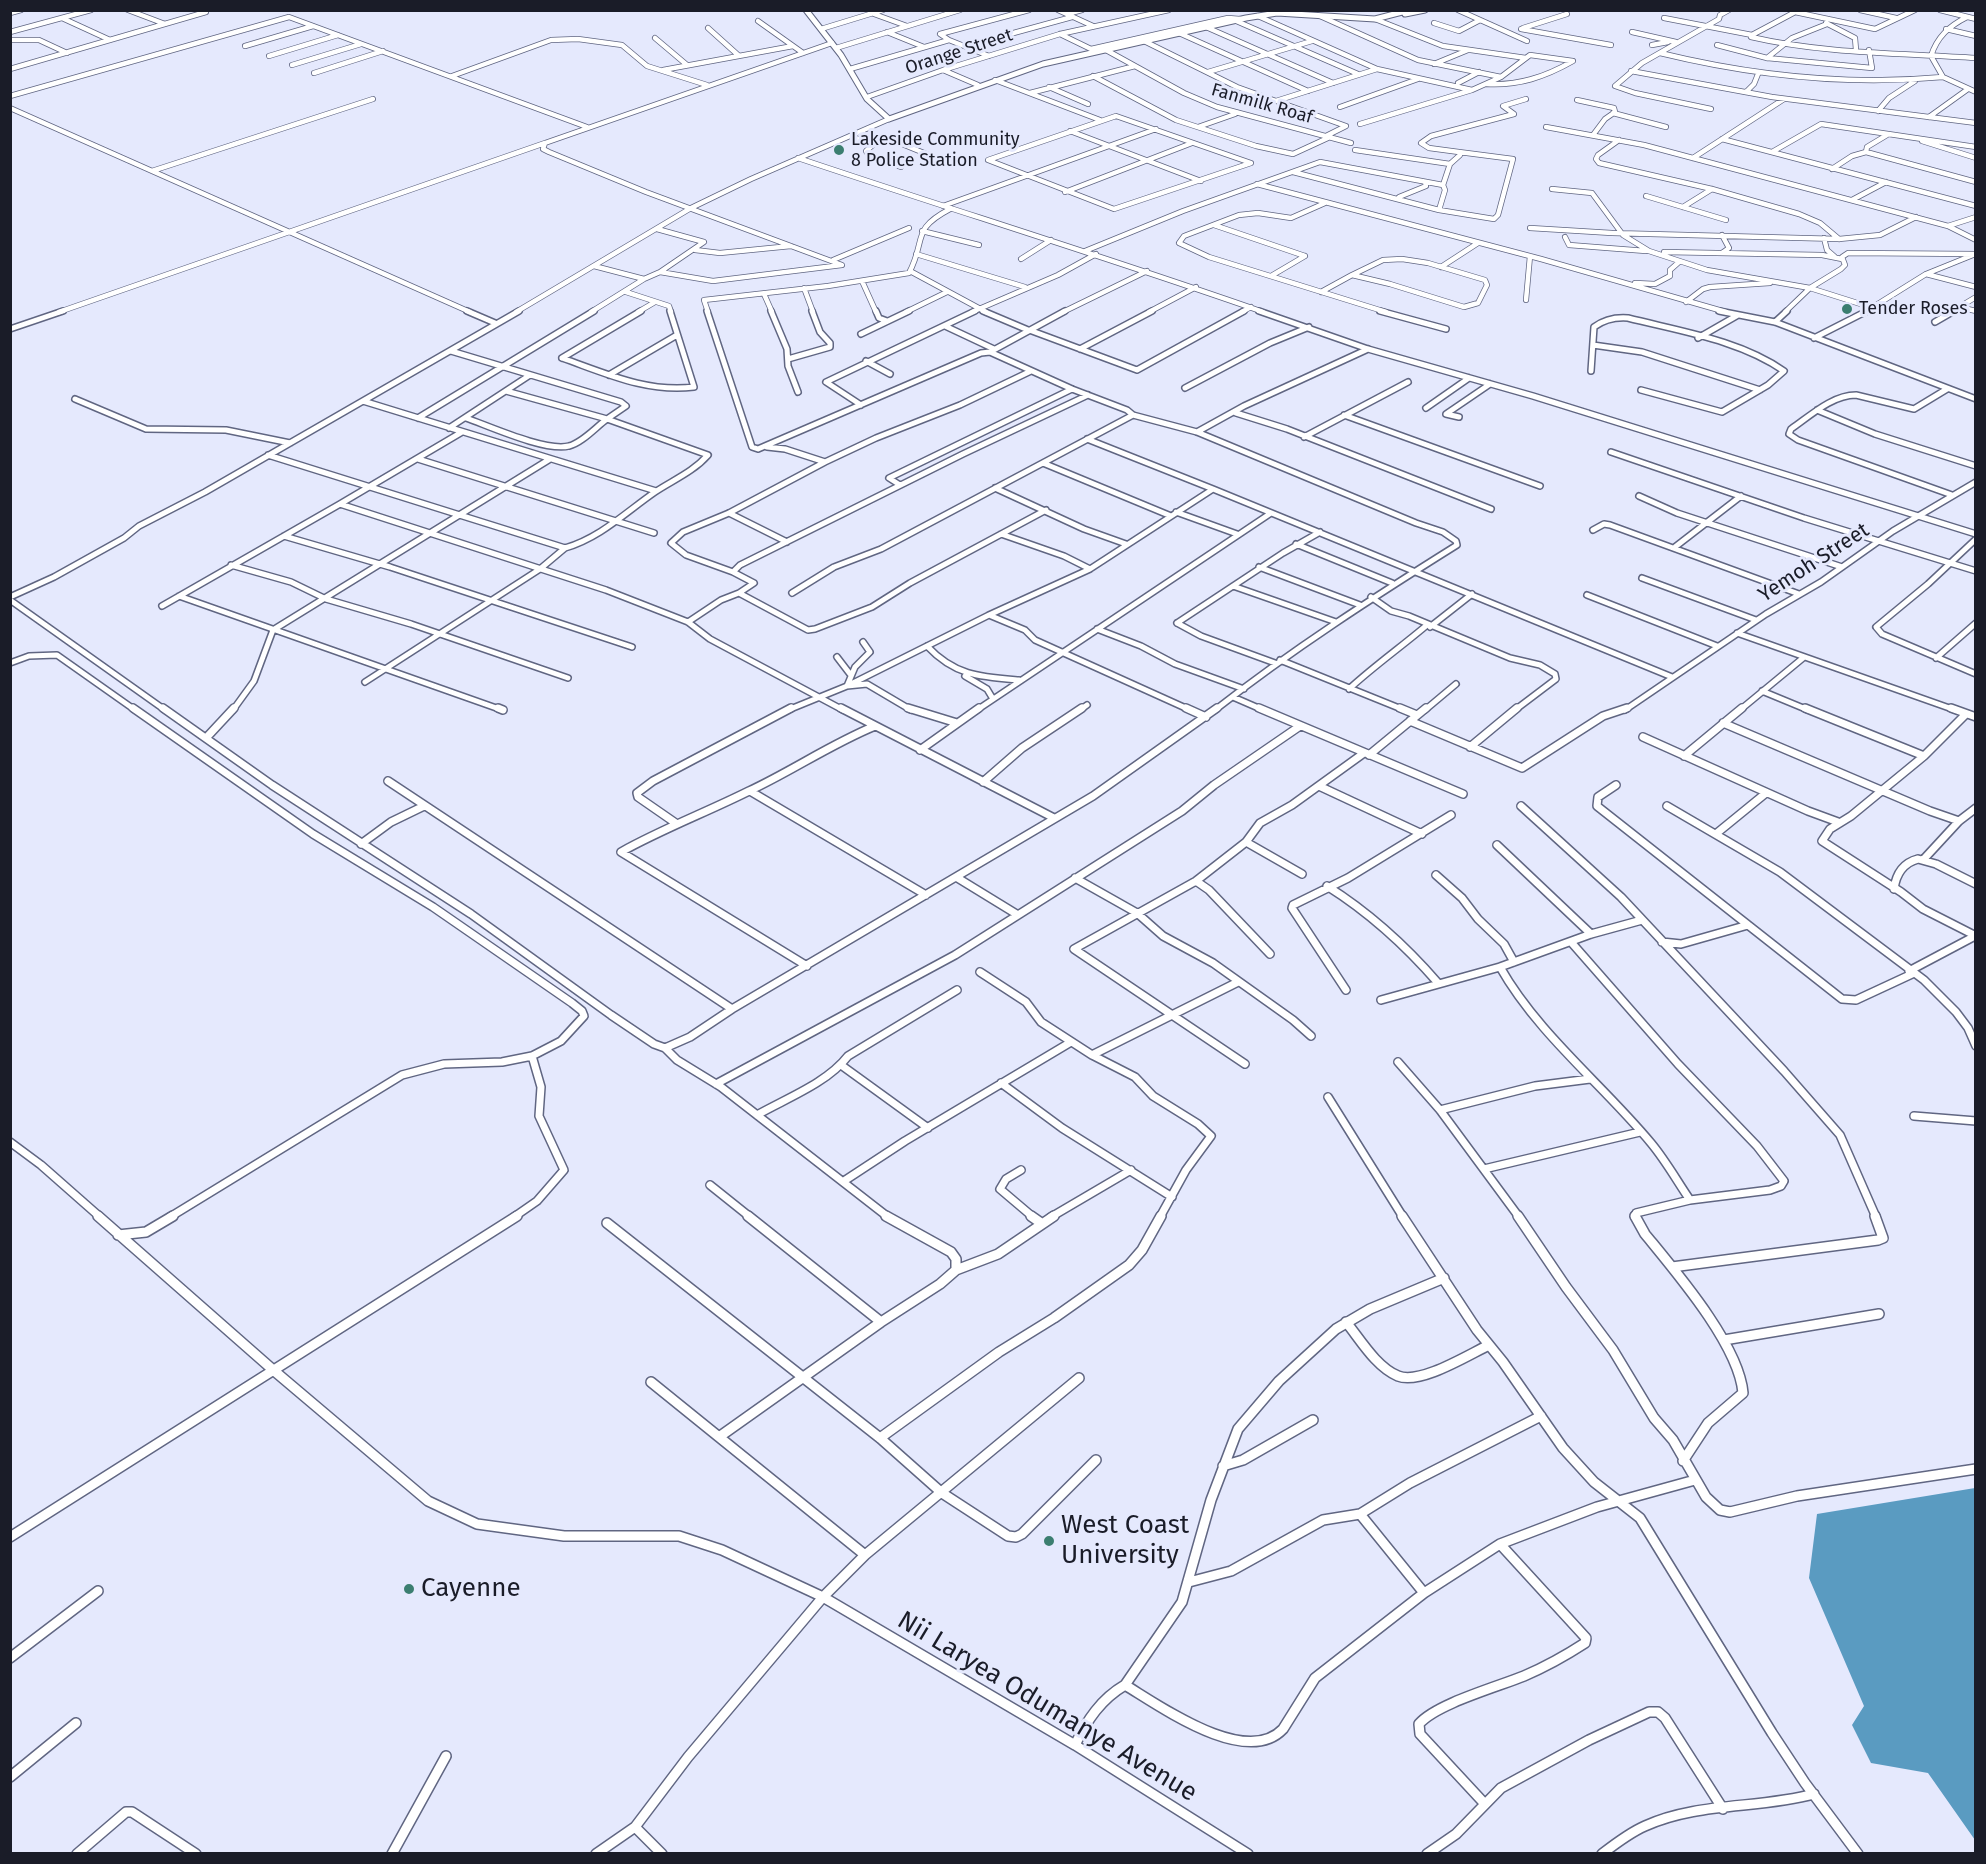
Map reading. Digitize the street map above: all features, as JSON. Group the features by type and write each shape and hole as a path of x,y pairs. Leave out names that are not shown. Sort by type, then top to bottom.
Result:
{"street":[{"path":"10,13 21,10"},
{"path":"10,33 91,10"},
{"path":"128,10 165,24"},
{"path":"806,10 834,46 879,114 889,119"},
{"path":"820,29 883,10"},
{"path":"10,329 803,53 887,32 960,10"},
{"path":"989,56 940,34 1029,10"},
{"path":"1058,10 1093,26"},
{"path":"1066,14 1082,10"},
{"name":"Orange Street","path":"867,97 943,70 1060,34 1169,10"},
{"path":"1398,14 1410,10"},
{"path":"1060,34 1093,50 1106,50 1277,13 1376,19 1425,10"},
{"path":"1458,10 1527,41"},
{"path":"1711,109 1616,87 1631,70 1660,53 1673,42 1704,27 1729,10"},
{"path":"1860,10 1896,18"},
{"path":"1767,58 1792,38 1828,22 1875,29 1882,28 1896,18 1915,10"},
{"path":"1752,35 1797,11 1828,22 1856,38 1856,50"},
{"path":"1944,11 1976,19"},
{"path":"10,69 206,12"},
{"path":"874,14 907,26"},
{"path":"1509,31 1567,14"},
{"path":"1258,16 1377,69 1472,90"},
{"path":"1320,16 1409,56 1434,64 1501,77"},
{"path":"10,96 287,17 587,127"},
{"path":"966,46 1072,17"},
{"path":"1943,77 1931,56 1935,45 1946,29 1967,17"},
{"path":"62,18 110,40"},
{"path":"956,1270 956,1259 951,1252 892,1220 716,1084 677,1060 665,1048 654,1044 471,914 272,784 10,599 120,540 139,526 206,492 451,351 691,208 889,119 1043,64 1228,18 1358,74"},
{"path":"1664,18 1752,35 1751,37 1785,44 1976,58"},
{"path":"1376,19 1435,43 1526,58"},
{"path":"1434,23 1459,31 1480,20"},
{"path":"758,21 803,53"},
{"path":"245,46 313,26"},
{"path":"1206,27 1333,83"},
{"path":"708,28 738,55"},
{"path":"1521,29 1611,45"},
{"path":"1946,29 1976,36"},
{"path":"887,32 924,47"},
{"path":"1632,32 1673,42"},
{"path":"1179,33 1308,91"},
{"path":"269,56 338,35"},
{"path":"452,76 551,40 567,38 622,45 641,63 708,85"},
{"path":"655,38 687,65"},
{"path":"10,40 39,40 67,53"},
{"path":"850,69 949,40"},
{"path":"1208,72 1312,40"},
{"path":"1093,76 1176,120 1256,146 1288,153 1297,153 1346,126 1237,87 1144,41"},
{"path":"1652,45 1673,42"},
{"path":"292,65 361,44"},
{"path":"1717,45 1767,58 1872,68 1869,50"},
{"path":"661,71 793,46"},
{"name":"Fanmilk Roaf","path":"1106,50 1195,98 1235,114 1351,143"},
{"path":"1434,64 1468,50"},
{"path":"314,73 383,51"},
{"path":"1660,53 1758,74 1838,82 1943,77 1976,92"},
{"path":"1359,124 1472,90 1501,77 1532,55 1573,61 1523,83 1486,84"},
{"path":"1030,93 1135,66"},
{"path":"1276,102 1377,69"},
{"path":"943,70 978,86"},
{"path":"1631,70 1784,99 1976,123"},
{"path":"1458,83 1479,72"},
{"path":"1746,92 1754,84 1758,74"},
{"path":"1340,107 1418,79"},
{"path":"995,80 1100,120"},
{"path":"1878,111 1889,98 1916,80"},
{"path":"1049,87 1088,104"},
{"path":"1929,117 1968,89"},
{"path":"152,171 374,99"},
{"path":"1293,172 1439,210 1494,219 1498,215 1513,159 1426,147 1421,143 1431,136 1514,114 1503,106 1526,99"},
{"path":"1693,158 1784,99"},
{"path":"1577,100 1613,107 1615,112 1605,119 1593,135"},
{"path":"10,108 495,323"},
{"path":"1613,113 1666,127"},
{"path":"1197,127 1235,114"},
{"path":"1116,116 1156,129 1251,164 1114,209 1065,192 988,160 1116,116"},
{"path":"1772,153 1820,124 1976,147"},
{"path":"1546,127 1619,140 1693,158 1948,226 1976,240"},
{"path":"943,206 1156,129"},
{"path":"1070,131 1201,181"},
{"path":"1866,152 1867,147 1890,134"},
{"path":"850,136 874,144 894,142 929,155"},
{"path":"1722,138 1976,206"},
{"path":"1914,138 1976,158"},
{"path":"1619,140 1598,155 1596,159 1599,163 1712,189 1810,218 1820,223 1839,239"},
{"path":"545,143 543,149 549,152 842,265 713,281 660,272"},
{"path":"1065,192 1192,143"},
{"path":"874,144 866,151 868,154 901,167"},
{"path":"1355,150 1450,164"},
{"path":"1439,210 1445,190 1443,185 1450,164 1460,155 1459,152"},
{"path":"1832,169 1852,156 1866,152 1976,182"},
{"path":"798,158 1196,287 1368,349 1490,384 1976,534"},
{"path":"1085,251 1110,239 1257,184 1324,162 1443,185"},
{"path":"1394,198 1405,196 1426,186 1425,182"},
{"path":"1852,200 1886,182"},
{"path":"1257,184 1530,256 1686,302 1775,322 1976,399"},
{"path":"1552,189 1592,193 1622,233 1649,252"},
{"path":"1683,207 1712,189"},
{"path":"1646,196 1663,203 1726,220"},
{"path":"1325,203 1294,218 1248,213 1222,220 1184,236 1179,243 1209,257 1446,329"},
{"path":"910,272 922,231 929,220 950,209"},
{"path":"1530,228 1839,239 1880,235 1916,217"},
{"path":"1948,226 1976,217"},
{"path":"1214,225 1305,256 1271,276"},
{"path":"833,260 909,228"},
{"path":"418,418 574,321 626,292 644,279 660,272 704,242 657,229"},
{"path":"922,231 979,245"},
{"path":"1665,252 1724,252 1729,248 1722,235"},
{"path":"1565,237 1569,245 1649,252 1707,270 1810,288 1870,307"},
{"path":"1824,238 1827,250 1834,257"},
{"path":"1021,259 1050,240"},
{"path":"1441,267 1478,243"},
{"path":"695,250 720,253 794,245"},
{"path":"1665,252 1822,255 1842,259 1845,264 1841,269 1810,288 1775,322"},
{"path":"1665,252 1668,258"},
{"path":"1842,259 1850,252 1976,254"},
{"path":"916,254 1025,288"},
{"path":"861,405 826,382 866,361 1058,275 1096,254"},
{"path":"1814,338 1926,274 1976,254"},
{"path":"1526,300 1530,256"},
{"path":"1321,292 1351,275 1380,261 1397,259 1441,267 1486,282 1487,285 1478,303 1464,307 1390,284 1351,275"},
{"path":"1618,282 1656,284 1670,276 1670,270 1678,262"},
{"path":"594,266 644,279"},
{"path":"1148,271 1030,331 992,350 758,449 752,447 704,300 862,281 910,272 979,309 1030,331 1137,370 1251,307"},
{"path":"1926,274 1976,287"},
{"path":"862,281 879,318 887,321"},
{"path":"1686,302 1703,289 1710,287 1782,283"},
{"path":"1080,349 1196,287"},
{"path":"788,359 830,347 828,339 820,332 804,288"},
{"path":"626,292 669,306 694,387 674,389 658,387 609,375 562,358 655,302"},
{"path":"861,334 947,292"},
{"path":"764,294 798,392"},
{"path":"1935,322 1976,297"},
{"path":"1959,307 1976,311"},
{"path":"1698,338 1738,315"},
{"path":"1591,371 1594,327 1603,320 1617,317 1628,318 1741,350 1779,366 1784,371 1760,390 1722,412 1641,390"},
{"path":"665,1048 690,1037 732,1009 1093,796 1206,717 1360,604 1457,545 1456,541 1443,532 1416,523 1197,432 1134,415 1127,410 1072,389 945,326"},
{"path":"1185,388 1270,343 1309,327"},
{"path":"609,375 677,335"},
{"path":"1593,345 1642,352 1760,390"},
{"path":"1593,354 1618,348"},
{"path":"1197,432 1244,406 1368,349"},
{"path":"451,351 621,402 626,406 565,448 466,418"},
{"path":"866,361 890,374"},
{"path":"688,622 721,600 739,593 754,583 734,572 686,555 671,543 682,532 729,513 825,462 960,405 1032,371"},
{"path":"449,428 530,375"},
{"path":"1426,408 1469,378"},
{"path":"1304,437 1408,382"},
{"path":"1459,417 1446,414 1490,384"},
{"path":"900,485 889,478 1072,389"},
{"path":"1947,389 1914,408 1856,395 1840,397 1791,429 1790,434 1798,440 1952,495"},
{"path":"365,682 540,569 565,548 614,522 656,491 690,471 708,455 607,419 506,391"},
{"path":"734,572 740,565 900,485 1088,395"},
{"path":"75,399 146,429 226,430 290,443"},
{"path":"363,401 656,491"},
{"path":"1817,410 1875,434 1976,466"},
{"path":"1236,412 1491,509"},
{"path":"792,593 834,567 881,549 1134,415"},
{"path":"1344,415 1540,486"},
{"path":"162,606 462,432"},
{"path":"1087,439 1672,677"},
{"path":"766,447 785,449 825,462"},
{"path":"1611,452 1879,541 1976,570"},
{"path":"268,455 565,548"},
{"path":"417,459 654,533"},
{"path":"207,737 230,713 254,681 273,630 326,599 378,563 550,459"},
{"path":"1044,463 1173,514 1237,534"},
{"name":"Yemoh Street","path":"1470,747 1522,768 1603,716 1624,710 1756,620 1842,567 1917,516 1976,482"},
{"path":"995,488 1084,529 1126,544"},
{"path":"676,824 638,797 637,793 663,776 784,711 847,686 989,615 1090,569 1213,489"},
{"path":"1639,496 1677,513 1842,567"},
{"path":"1675,547 1742,496"},
{"path":"340,504 606,590 688,622 710,639 1054,818"},
{"path":"739,593 808,630 815,629 872,607 1012,526 1046,510"},
{"path":"729,513 787,542"},
{"path":"920,750 1019,680 1271,513"},
{"path":"1593,531 1604,524 1610,525 1799,594"},
{"path":"1320,532 1259,567 1177,623 1201,636 1278,662 1417,715"},
{"path":"1001,534 1064,556 1090,569"},
{"path":"284,536 378,563 632,647"},
{"path":"1976,539 1876,627 1882,634 1976,674"},
{"path":"1296,544 1392,583"},
{"path":"231,565 291,582 326,599 568,678"},
{"path":"1259,567 1360,604"},
{"path":"1642,578 1756,620"},
{"path":"1233,586 1336,622"},
{"path":"1348,689 1379,660 1396,652 1472,594"},
{"path":"1587,595 1718,646"},
{"path":"179,596 503,710"},
{"path":"1371,597 1390,611 1409,616 1510,658 1540,664 1557,677 1470,747 1410,721"},
{"path":"989,615 1024,630 1035,640 1206,717"},
{"path":"1936,658 1976,622"},
{"path":"1097,629 1141,646 1175,664 1244,688"},
{"path":"1737,633 1976,717"},
{"path":"847,686 850,675 860,659 870,652 863,642"},
{"path":"927,646 940,661 962,672 976,677 1019,680"},
{"path":"10,663 29,656 57,655 313,834 433,907 582,1011 584,1016 561,1041 532,1056 502,1062 444,1065 402,1075 146,1233 118,1235"},
{"path":"837,657 849,670 850,675"},
{"path":"1683,756 1803,658"},
{"path":"962,672 966,678 987,689 993,699"},
{"path":"847,686 867,684 886,699 933,719 957,723"},
{"path":"1245,1064 1074,949 1196,881 1246,842 1260,823 1366,754 1456,684"},
{"path":"1762,691 1924,756"},
{"path":"1233,697 1463,794"},
{"path":"983,782 1028,743 1087,705"},
{"path":"1616,785 1598,797 1597,806 1842,999 1856,1000 1976,936 1923,909 1822,842 1824,835 1838,822 1851,816 1924,756 1966,714"},
{"path":"1723,723 1959,821"},
{"path":"807,966 621,852 676,824 750,791 848,737 875,726"},
{"path":"716,1084 955,955 1182,811 1214,785 1300,726"},
{"path":"1643,737 1766,793 1838,822"},
{"path":"388,781 732,1009"},
{"path":"1319,786 1422,834"},
{"path":"750,791 926,895"},
{"path":"1717,833 1766,793"},
{"path":"362,844 389,821 424,806 430,809"},
{"path":"1521,806 1621,897 1784,1071 1840,1135 1883,1234 1883,1238 1878,1240 1672,1267"},
{"path":"1667,806 1717,833 1796,884 1911,972 1939,994 1961,1016 1976,1046"},
{"path":"1923,860 1959,821 1976,808"},
{"path":"1346,990 1292,908 1296,901 1348,878 1451,815"},
{"path":"1246,842 1302,874"},
{"path":"1497,845 1591,934"},
{"path":"1894,889 1894,879 1899,870 1912,861 1923,860 1976,884"},
{"path":"1436,875 1462,898 1478,919 1504,945 1514,962"},
{"path":"956,877 1018,915"},
{"path":"1075,878 1137,913 1163,936 1204,957 1275,1006 1311,1036"},
{"path":"1196,881 1209,890 1270,954"},
{"path":"1327,886 1354,902 1387,927 1417,957 1438,983"},
{"path":"1381,1000 1500,967 1591,934 1642,920"},
{"path":"1662,942 1681,944 1748,925"},
{"path":"1571,942 1678,1064 1757,1146 1784,1181 1781,1186 1770,1190 1690,1200 1636,1213 1635,1218 1724,1340 1744,1382 1743,1393 1708,1423 1683,1461"},
{"path":"1500,967 1512,988 1590,1079 1664,1160 1690,1200"},
{"path":"880,1438 999,1352 1054,1318 1129,1265 1142,1250 1186,1170 1211,1136 1198,1124 1153,1096 1135,1077 1071,1042 1041,1022 1026,1002 980,972"},
{"path":"1092,1054 1238,981"},
{"path":"757,1115 820,1080 841,1065 848,1056 957,990"},
{"path":"844,1181 1071,1042"},
{"path":"10,1537 272,1369 500,1228 537,1201 564,1170 539,1116 542,1087 532,1056"},
{"path":"1398,1062 1440,1110 1485,1169 1566,1287 1614,1350 1654,1418 1673,1440 1695,1480 1711,1503 1720,1510 1730,1512 1797,1496 1976,1469"},
{"path":"841,1065 867,1081 893,1104 912,1114 928,1128"},
{"path":"1440,1110 1535,1086 1590,1079"},
{"path":"1001,1083 1062,1128 1172,1197"},
{"path":"1328,1097 1357,1140 1398,1210 1418,1237 1477,1330 1563,1448 1594,1482 1640,1518 1766,1723 1858,1854"},
{"path":"1914,1116 1976,1121"},
{"path":"1485,1169 1640,1132"},
{"name":"Nii Laryea Odumanye Avenue","path":"10,1142 41,1165 272,1369 428,1501 477,1524 564,1536 679,1536 722,1550 823,1597 1075,1745 1248,1854"},
{"path":"1021,1170 1010,1175 1002,1183 1000,1189 1041,1223"},
{"path":"718,1437 940,1284 956,1270 998,1254 1041,1223 1131,1170"},
{"path":"710,1185 882,1322"},
{"path":"607,1223 880,1438 942,1493 1008,1536 1016,1537 1096,1460"},
{"path":"1075,1745 1085,1724 1098,1706 1109,1695 1125,1685 1182,1602 1211,1500 1238,1428 1272,1389 1320,1342 1346,1322 1370,1309 1444,1278"},
{"path":"1724,1340 1879,1314"},
{"path":"1346,1322 1385,1367 1395,1375 1407,1379 1489,1345"},
{"path":"596,1854 635,1827 688,1757 823,1597 865,1555 1079,1378"},
{"path":"651,1382 865,1555"},
{"path":"1189,1582 1231,1571 1323,1520 1360,1514 1410,1483 1541,1416"},
{"path":"1223,1466 1243,1460 1313,1420"},
{"path":"1125,1685 1219,1735 1237,1741 1264,1741 1274,1737 1286,1725 1306,1688 1315,1678 1424,1593 1500,1545 1571,1516 1695,1480"},
{"path":"1360,1514 1424,1593"},
{"path":"1484,1803 1420,1734 1419,1724 1425,1717 1478,1692 1507,1684 1551,1666 1585,1643 1586,1638 1500,1545"},
{"path":"10,1658 98,1591"},
{"path":"1426,1854 1456,1834 1501,1788 1589,1740 1649,1712 1658,1712 1665,1718 1723,1809"},
{"path":"10,1777 76,1723"},
{"path":"392,1854 446,1756"},
{"path":"1602,1854 1649,1824 1723,1809 1790,1801 1814,1794"},
{"path":"77,1854 126,1812 132,1812 196,1854"},
{"path":"635,1827 662,1854"}],"water":[{"path":"1976,1488 1975,1840 1928,1773 1871,1763 1852,1725 1864,1706 1809,1578 1817,1514"}],"place":[{"name":"Lakeside Community 8 Police Station","path":"839,150"},
{"name":"Tender Roses","path":"1847,309"},
{"name":"West Coast University","path":"1049,1541"},
{"name":"Cayenne","path":"409,1589"}]}
